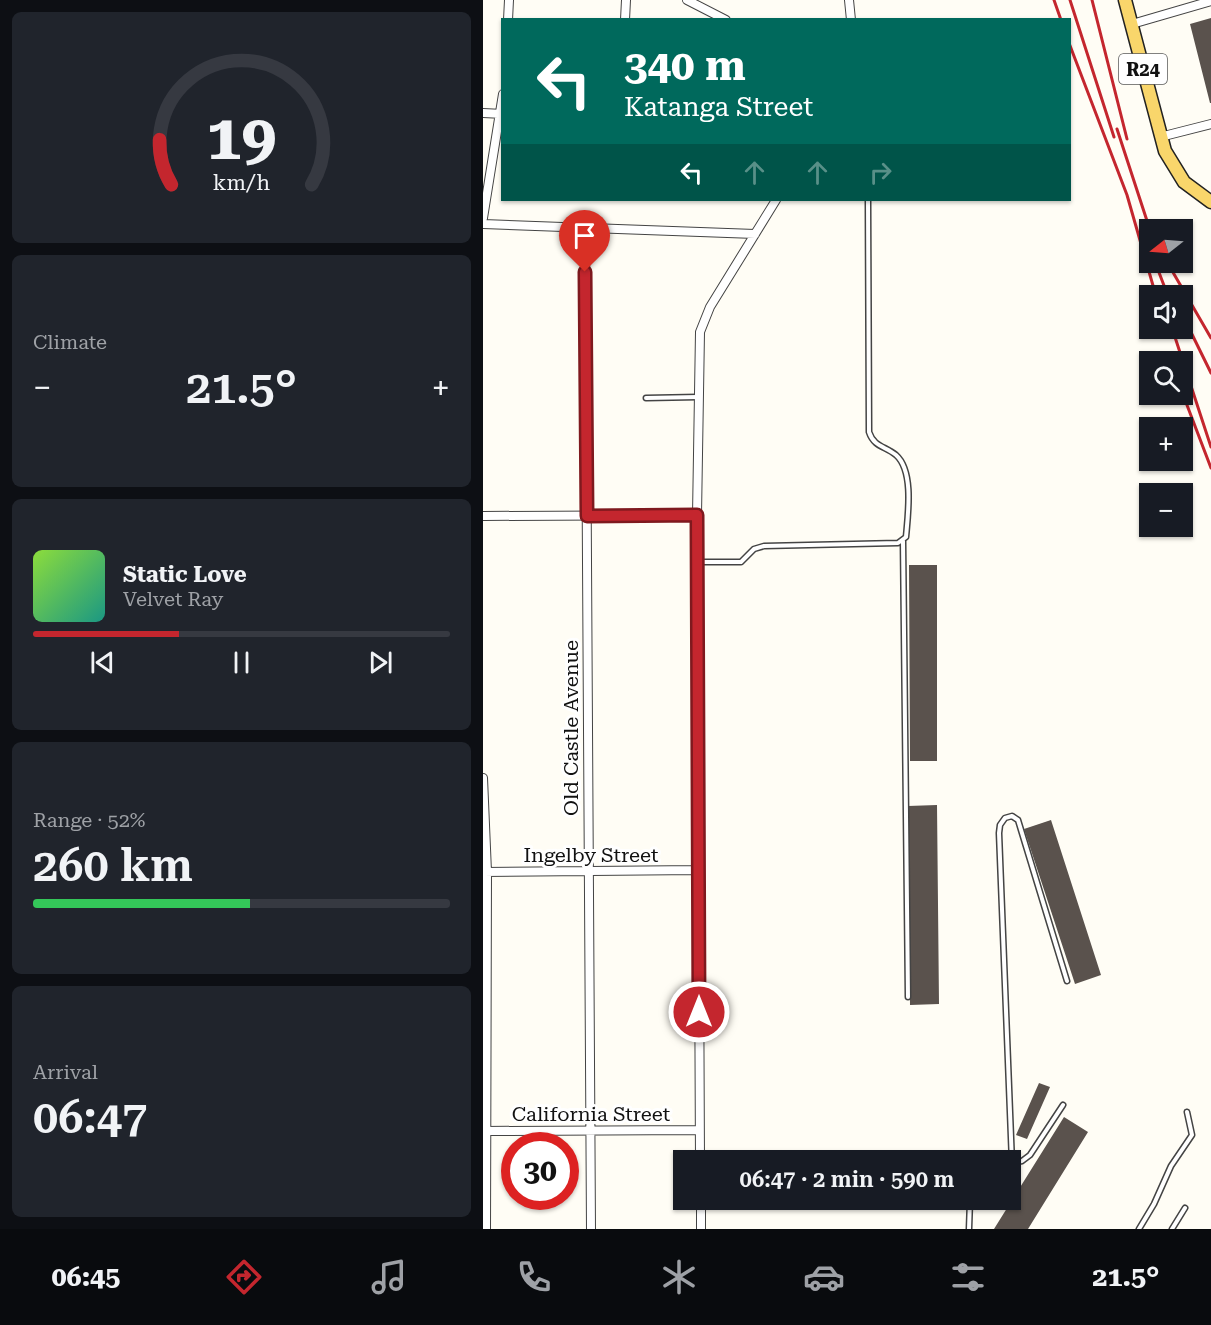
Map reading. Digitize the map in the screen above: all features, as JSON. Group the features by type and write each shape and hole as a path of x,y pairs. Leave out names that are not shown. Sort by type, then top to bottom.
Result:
{"main road":[{"name":"R24","path":"1125,0 1160,137 1177,172 1199,195 1211,202"}],"street":[{"path":"508,18 509,0"},
{"path":"625,18 626,0"},
{"path":"687,0 722,18"},
{"path":"849,0 851,18"},
{"path":"1132,24 1211,1"},
{"path":"483,113 501,114"},
{"path":"483,218 501,119"},
{"path":"1160,137 1211,124"},
{"path":"700,1150 697,515 701,332 703,321 775,201"},
{"path":"483,224 755,234"},
{"name":"Old Castle Avenue","path":"585,228 591,1229"},
{"path":"483,516 697,515"},
{"path":"483,778 486,1229"},
{"name":"Ingelby Street","path":"485,872 699,870"},
{"name":"California Street","path":"484,1131 699,1130"},
{"path":"701,1210 701,1229"}],"lane":[{"path":"868,201 869,432 873,442 895,454 905,469 907,530 903,541 908,996"},
{"path":"646,398 698,397"},
{"path":"697,562 741,562 754,549 764,546 889,544 903,541"},
{"path":"1011,1150 999,833 1000,825 1005,818 1012,816 1018,820 1067,981"},
{"path":"1021,1161 1030,1155 1063,1105"},
{"path":"1139,1229 1154,1204 1171,1166 1192,1135 1187,1112"},
{"path":"1172,1229 1185,1208"},
{"path":"969,1229 970,1210"}],"building":[{"path":"1211,18 1211,103 1210,103 1190,24"},
{"path":"909,565 937,565 937,761 910,761"},
{"path":"937,805 939,1004 910,1005 908,806"},
{"path":"1051,820 1101,975 1075,984 1024,829"},
{"path":"1039,1083 1050,1087 1027,1139 1016,1135"},
{"path":"1064,1117 1088,1132 1028,1229 994,1229 1006,1210 1021,1210 1021,1186"}],"railway":[{"path":"1054,0 1060,18"},
{"path":"1070,0 1114,137"},
{"path":"1092,0 1127,139"},
{"path":"1071,48 1127,195 1153,285"},
{"path":"1117,129 1146,219"},
{"path":"1159,273 1164,285"},
{"path":"1173,273 1211,338"},
{"path":"1193,336 1211,373"},
{"path":"1176,339 1211,447"},
{"path":"1187,405 1211,468"}],"route":[{"path":"585,272 587,516 697,515 699,1012"}]}
